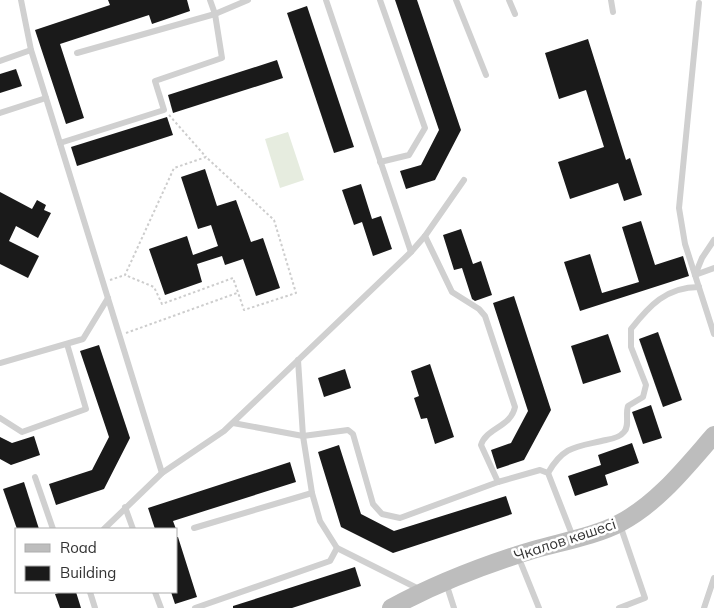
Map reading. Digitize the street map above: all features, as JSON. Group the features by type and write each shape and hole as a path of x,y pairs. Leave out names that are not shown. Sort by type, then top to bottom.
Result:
{"street":[{"name":"Чкалов көшесі","path":"391,608 422,591 518,554 619,524 652,501 677,477 714,435"}],"lane":[{"path":"21,0 31,50 162,474"},
{"path":"60,143 164,110 155,82 222,58 215,14 210,0"},
{"path":"77,54 215,14 248,0"},
{"path":"326,0 411,252"},
{"path":"380,0 425,128 409,155 380,162"},
{"path":"456,0 486,74"},
{"path":"509,0 515,14"},
{"path":"611,0 613,12"},
{"path":"699,2 679,208 685,244 714,334"},
{"path":"0,61 31,50"},
{"path":"0,113 46,98"},
{"path":"105,528 162,474 232,423 411,252 425,236 464,180"},
{"path":"425,236 452,292 479,309 485,316 515,407 510,420 482,441 481,445 498,482"},
{"path":"695,275 702,258 714,240"},
{"path":"695,275 714,268"},
{"path":"548,473 555,461 566,450 623,433 627,427 625,413 628,406 643,398 646,385 630,347 630,329 658,298 687,287 699,287"},
{"path":"0,363 83,339 108,298"},
{"path":"0,418 22,432 86,409 67,344"},
{"path":"298,360 303,436 312,493 320,521 336,548 422,591"},
{"path":"232,423 303,436 342,430 353,434 373,504 382,514 400,518 498,482 540,470 548,473 573,538"},
{"path":"36,477 53,528"},
{"path":"194,528 312,493"},
{"path":"125,507 133,528"},
{"path":"619,524 645,598 619,608"},
{"path":"195,608 330,561 336,548"},
{"path":"518,554 539,608"},
{"path":"704,608 714,578"},
{"path":"446,582 454,608"},
{"path":"90,593 95,608"},
{"path":"155,593 161,608"}],"path":[{"path":"103,283 125,275 154,287 162,304 233,278 244,310 296,293 274,220 206,157 164,110"},
{"path":"125,275 174,168 206,157"},
{"path":"119,335 238,293"}],"shaded area":[{"path":"288,132 304,180 280,188 265,139"}],"building":[{"path":"108,0 187,0 190,11 152,24 149,15 60,44 84,118 66,124 35,30 110,5"},
{"path":"395,0 417,0 461,130 435,180 406,189 400,171 421,165 439,130"},
{"path":"307,6 354,147 334,153 287,13"},
{"path":"588,39 626,160 630,158 642,195 624,201 618,183 570,199 558,162 604,147 586,90 559,99 545,53"},
{"path":"277,60 283,78 173,113 168,95"},
{"path":"16,69 22,86 0,93 0,74"},
{"path":"167,117 173,135 77,166 71,147"},
{"path":"205,169 217,206 236,200 251,242 263,238 280,288 256,296 243,259 225,265 222,256 197,264 202,282 165,295 149,249 187,236 193,255 218,246 211,225 198,229 181,177"},
{"path":"361,184 372,219 381,216 392,249 373,256 362,222 354,225 342,190"},
{"path":"0,192 32,209 37,200 46,205 44,210 51,213 38,238 16,226 9,241 39,256 28,278 0,264"},
{"path":"641,221 655,265 683,256 689,276 580,311 564,262 590,254 602,293 639,282 622,227"},
{"path":"461,229 473,264 481,261 492,295 475,301 472,299 462,268 454,270 443,235"},
{"path":"514,296 551,410 524,460 497,469 491,450 511,443 528,411 493,303"},
{"path":"658,332 682,400 663,407 639,339"},
{"path":"608,334 621,372 583,384 571,346"},
{"path":"99,345 130,438 104,489 56,505 49,484 92,470 109,437 80,351"},
{"path":"430,364 454,437 435,444 427,418 421,419 414,398 419,396 411,371"},
{"path":"345,369 351,388 324,397 318,378"},
{"path":"651,405 662,438 643,444 632,412"},
{"path":"34,436 40,455 11,465 0,459 0,437 12,443"},
{"path":"632,443 639,463 605,475 608,485 575,496 568,476 601,465 598,455"},
{"path":"339,445 361,514 394,531 506,496 512,514 393,553 341,527 318,452"},
{"path":"290,462 296,482 173,521 176,528 155,528 148,508"},
{"path":"24,482 39,528 17,528 3,489"},
{"path":"178,537 197,597 175,604 171,593 178,593"},
{"path":"355,567 361,586 292,608 233,608 233,606"},
{"path":"76,593 81,608 60,608 55,594"}]}
